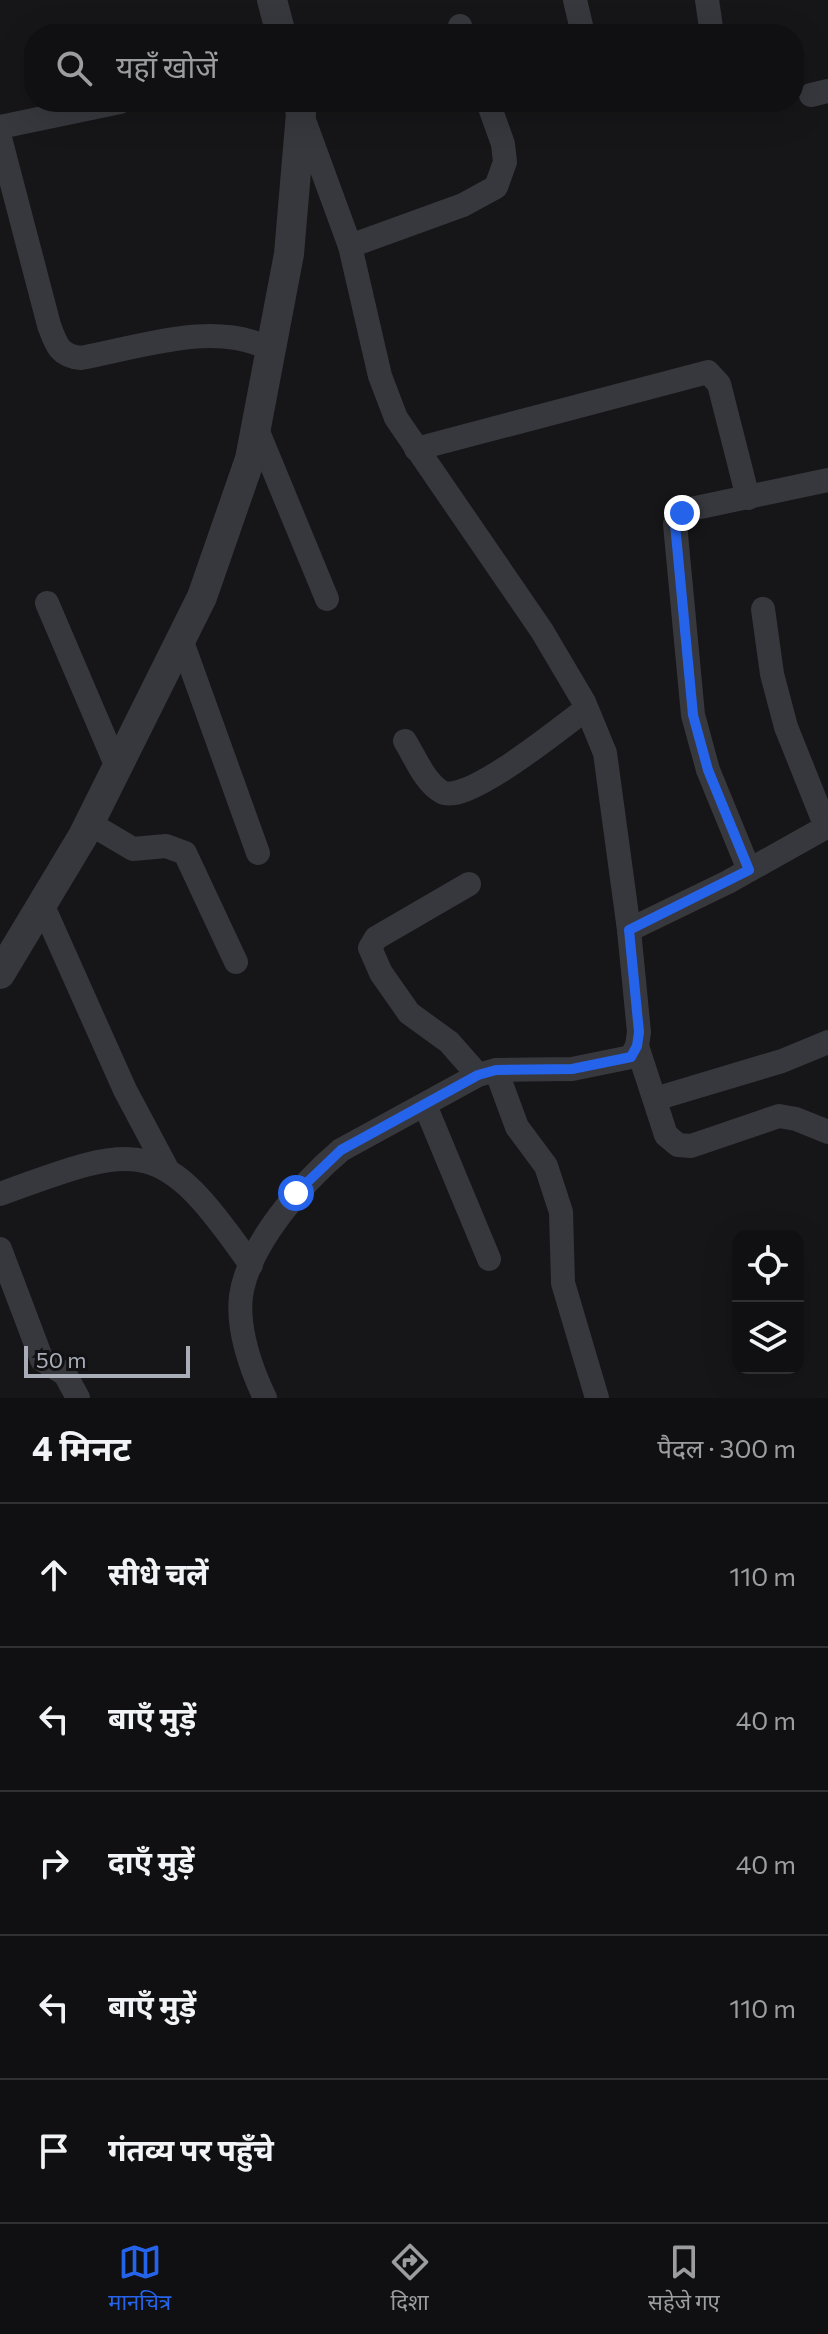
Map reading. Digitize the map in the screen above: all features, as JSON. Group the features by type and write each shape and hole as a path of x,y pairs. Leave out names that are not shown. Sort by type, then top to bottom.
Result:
{"street":[{"path":"272,0 278,24"},
{"path":"575,0 581,24"},
{"path":"707,0 711,24"},
{"path":"0,127 72,112"},
{"path":"0,974 89,823 202,597 250,459 289,254 300,112"},
{"path":"302,112 350,246 380,376 396,418 542,631 586,709 605,753 629,930 637,1046 666,1135 678,1145 691,1146 779,1116 828,1132"},
{"path":"350,246 463,205 496,187 505,162 503,144 492,112"},
{"path":"0,138 57,348 68,356 81,358 227,335 252,340 270,349"},
{"path":"416,449 708,372 719,384 748,498"},
{"path":"256,427 327,599"},
{"path":"749,870 708,770 693,715 675,524 682,513 691,509 828,480"},
{"path":"47,603 117,767"},
{"path":"629,930 827,827 786,727 772,674 763,609"},
{"path":"181,639 258,853"},
{"path":"405,741 428,778 442,792 451,794 501,770 586,709"},
{"path":"89,823 133,849 166,846 185,853 236,962"},
{"path":"469,884 376,938 370,948 381,973 409,1013 487,1073 517,1127 546,1166 561,1212 563,1283 597,1398"},
{"path":"42,904 125,1090 166,1167"},
{"path":"655,1099 782,1061 828,1042"},
{"path":"265,1398 245,1339 240,1312 242,1293 251,1265 296,1193 322,1166 341,1150 487,1073 572,1069 631,1057 637,1046"},
{"path":"425,1105 489,1259"},
{"path":"0,1194 115,1157 141,1157 166,1167 191,1187 215,1213 251,1265"},
{"path":"0,1249 42,1360 65,1374 78,1398"}],"route":[{"path":"296,1193 341,1150 478,1075 496,1070 572,1069 631,1057 639,1032 629,930 749,870 708,770 693,715 680,604 675,524 682,513"}]}
